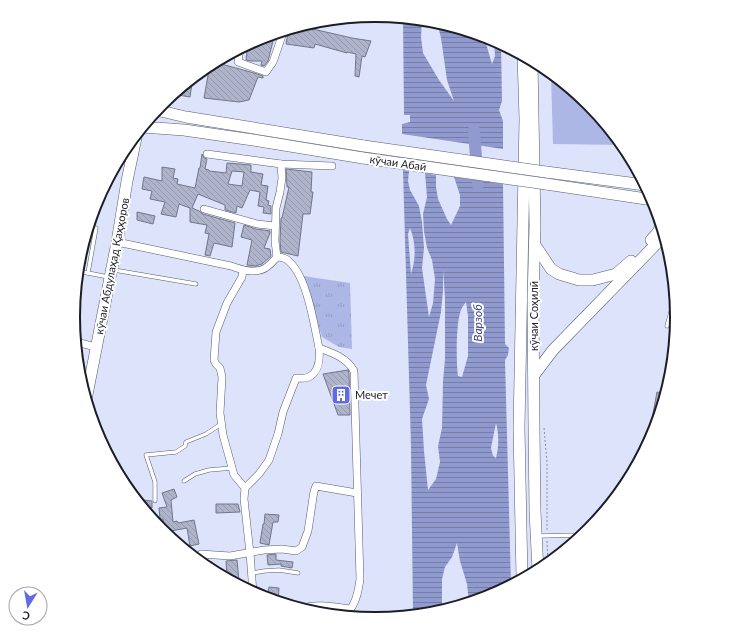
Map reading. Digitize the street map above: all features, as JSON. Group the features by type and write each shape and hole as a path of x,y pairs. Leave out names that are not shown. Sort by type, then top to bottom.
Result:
{"main road":[{"path":"522,572 519,428 525,118 523,63"},
{"name":"кӯчаи Соҳилӣ","path":"532,68 535,245 533,301 534,443 542,536 539,562"},
{"name":"кӯчаи Абаӣ","path":"163,112 186,117 364,146 638,184"},
{"name":"кӯчаи Абаӣ","path":"149,127 184,130 363,158 645,199"},
{"name":"кӯчаи Абдулаҳад Қаҳҳоров","path":"89,386 134,147"},
{"path":"535,245 551,269 559,274 579,280 593,280 616,274 632,260 657,233"},
{"path":"534,375 553,350 660,240"}],"street":[{"path":"239,56 238,62 266,72 273,62 281,38"},
{"path":"207,154 281,164 332,166"},
{"path":"277,257 275,226 276,208 282,178 281,164"},
{"path":"204,209 257,224 275,226"},
{"path":"117,242 244,270 257,271 267,267 277,257"},
{"path":"253,586 244,499 245,488 259,474 269,460 278,434 283,412 296,378 311,377 318,367 320,356 308,301 301,279 286,259 277,257"},
{"path":"244,270 242,277 227,303 216,332 214,360 220,368 222,377 220,413 223,435 234,475 245,488"},
{"path":"82,343 96,347"},
{"path":"319,348 333,353 351,365 354,371 360,579 359,587 350,610"},
{"path":"200,555 230,556 282,549 296,551 302,547 308,531 316,486 357,493"},
{"path":"317,606 329,608"}],"lane":[{"path":"88,273 96,228"},
{"path":"84,272 111,273 196,284"},
{"path":"667,326 670,315"},
{"path":"155,501 155,482 146,455 176,452 185,446 186,442 206,434 222,424"},
{"path":"184,480 195,474 210,470 232,468"},
{"path":"542,536 574,535"},
{"path":"252,573 279,570 298,573"}],"path":[{"path":"544,428 547,463 542,536 546,557"}],"green space":[{"path":"551,80 584,108 614,145 553,144"},
{"path":"303,276 350,283 352,349 339,347 322,337"}],"water":[{"path":"403,24 422,26 423,53 439,80 454,101 447,80 439,29 486,43 492,64 495,56 494,47 501,50 502,101 499,110 503,121 503,149 402,134 402,124 410,122 410,115 404,115"},
{"path":"403,170 409,171 408,181 410,190 419,206 422,222 424,248 422,268 429,317 433,303 435,279 432,260 427,248 424,231 423,214 427,197 425,173 436,175 438,199 451,225 460,206 460,195 454,177 503,184 505,344 509,348 508,355 505,360 511,579 488,590 468,597 467,584 460,561 457,543 452,557 445,567 442,579 442,604 413,609 411,446","holes":["410,228 415,251 411,274 408,234","443,269 445,298 445,359 442,428 438,446 440,462 436,479 428,490 422,419 429,399 426,385 441,312","466,302 468,316 468,356 462,377 458,376 458,323 461,309","496,423 498,432 498,449 496,458 493,456 491,448"]}],"building":[{"path":"313,29 371,41 365,57 362,56 359,77 355,76 356,54 315,44 314,48 286,44 288,36"},
{"path":"273,40 268,61 264,66 261,65 262,61 246,60 247,51"},
{"path":"224,65 263,76 263,78 258,77 249,100 239,102 204,98 208,74"},
{"path":"192,86 190,97 180,95"},
{"path":"202,154 204,158 207,159 205,169 209,171 226,173 227,163 251,165 251,172 263,174 261,185 268,186 266,200 269,201 268,205 271,206 271,214 263,213 264,207 258,206 260,192 250,190 242,208 237,206 236,213 225,210 225,205 198,194 192,208 203,214 235,223 232,247 214,243 210,256 205,255 209,234 205,233 207,225 190,222 190,208 179,204 176,217 161,214 165,202 150,199 152,191 142,189 144,177 162,181 162,167 175,169 173,178 178,179 177,184 195,188","holes":["232,171 244,172 242,186 228,184"]},
{"path":"286,169 312,172 311,192 313,192 310,214 303,214 298,256 281,252 281,218 289,187 287,187"},
{"path":"137,212 155,216 153,224 137,220"},
{"path":"244,225 270,231 264,248 270,249 271,256 262,264 255,266 247,265 252,240 241,237"},
{"name":"Мечет","path":"348,370 350,415 338,415 323,374"},
{"path":"657,392 660,393 654,412 652,417"},
{"path":"174,489 177,497 171,500 173,522 177,521 178,523 194,520 199,544 190,546 187,528 171,531 164,524 163,519 160,519 159,508 167,507 162,493"},
{"path":"143,500 152,501 152,508 149,507"},
{"path":"216,504 238,504 240,512 216,513"},
{"path":"265,514 279,515 278,522 273,522 269,545 260,543"},
{"path":"276,554 276,560 293,562 292,568 281,566 281,564 268,565 267,555"},
{"path":"237,560 239,579 227,572 226,561"},
{"path":"269,587 279,588 278,595 268,592"}],"waterway":[{"name":"Варзоб","path":"474,130 478,185"}],"place":[{"name":"Мечет","path":"341,395"}]}
